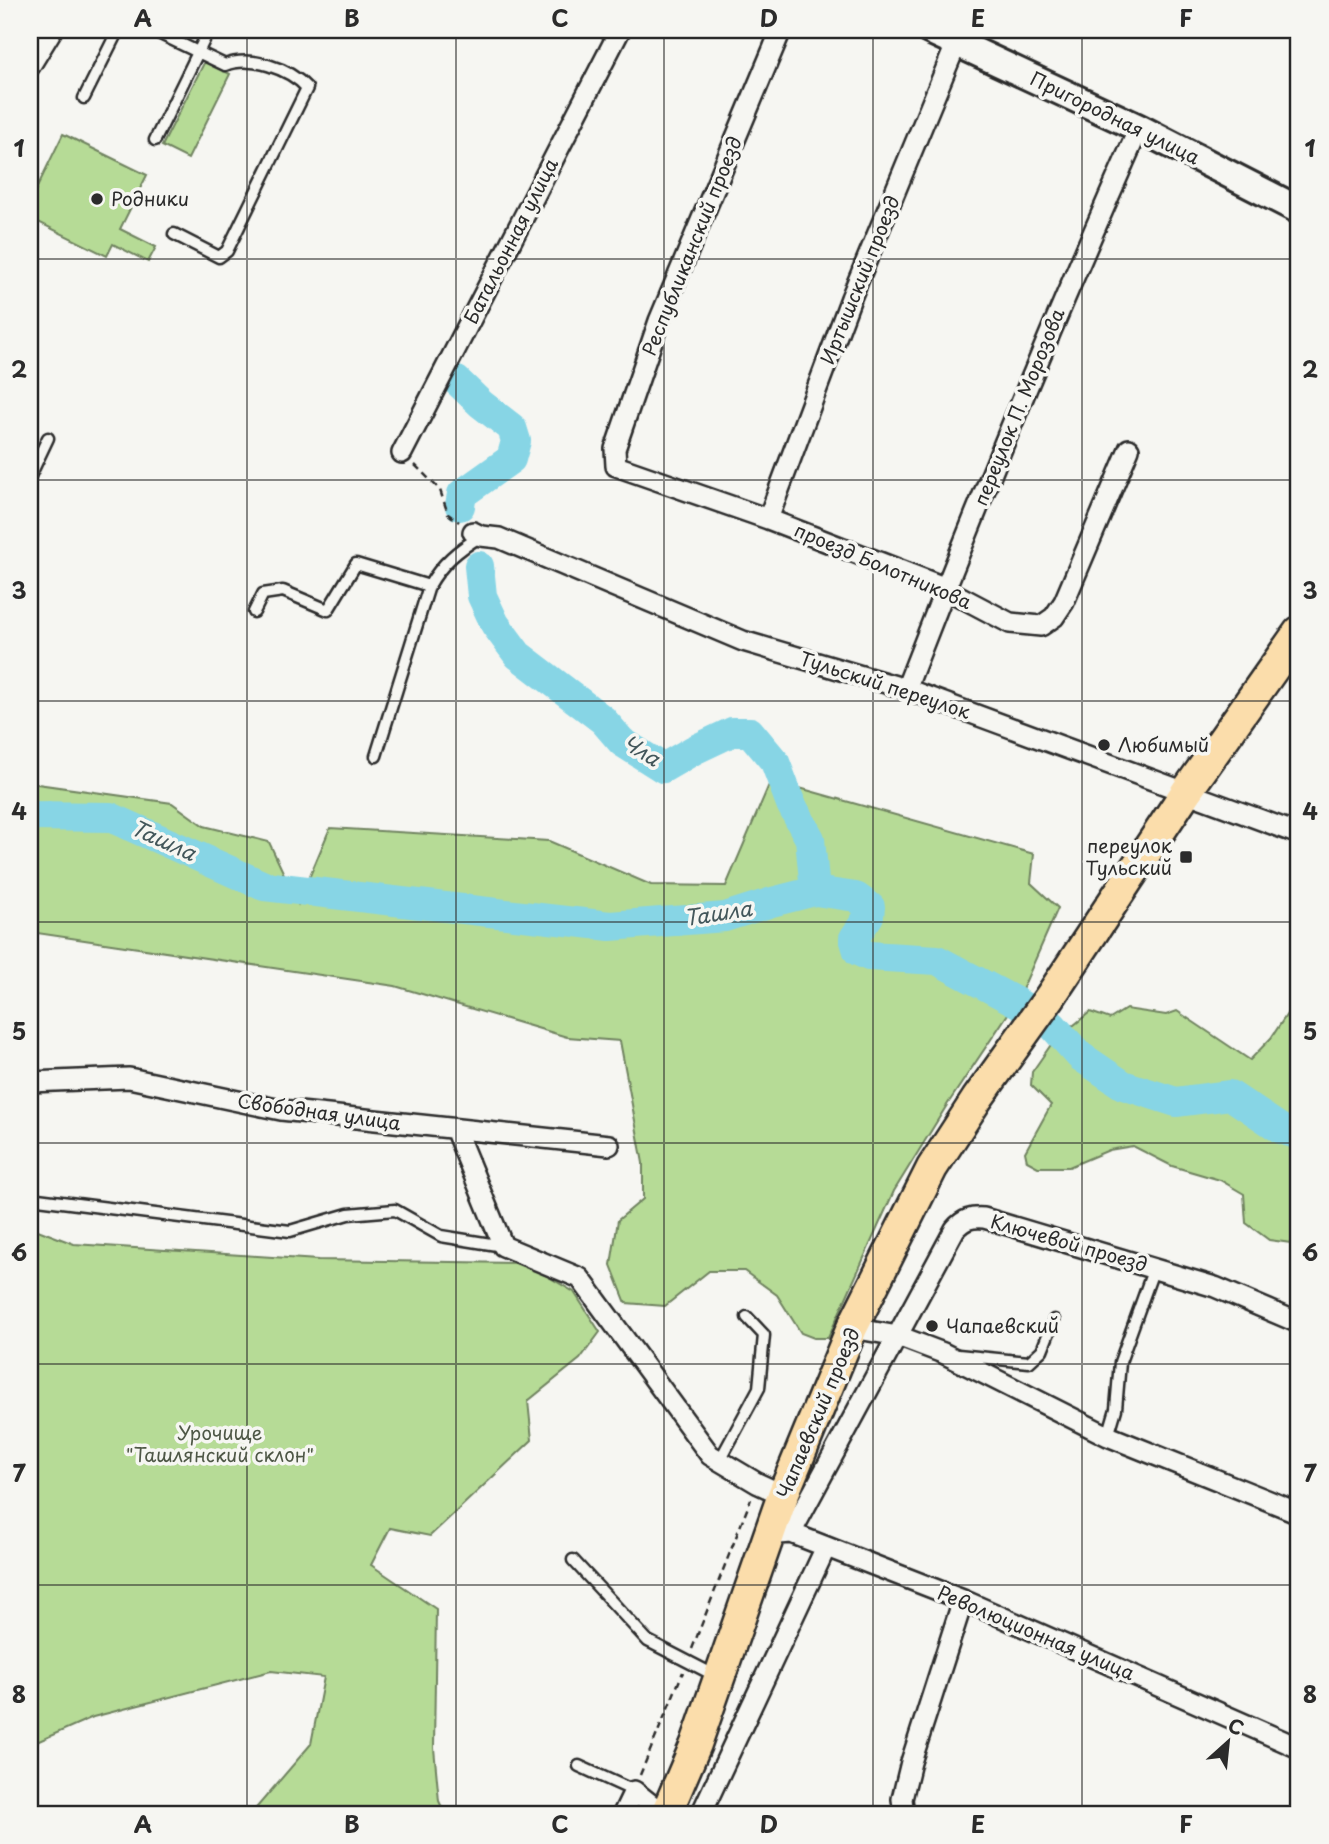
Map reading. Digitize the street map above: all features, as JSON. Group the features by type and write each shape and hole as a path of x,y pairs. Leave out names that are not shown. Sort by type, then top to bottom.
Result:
{"main road":[{"path":"1186,792 1299,632"},
{"name":"Чапаевский проезд","path":"665,1814 780,1534 770,1489 932,1168 1186,792"}],"street":[{"path":"30,66 52,30"},
{"name":"Батальонная улица","path":"402,453 620,30"},
{"name":"Республиканский проезд","path":"616,466 615,449 659,321 781,30"},
{"name":"Пригородная улица","path":"929,30 1139,128 1299,210"},
{"name":"Иртышский проезд","path":"768,519 851,299 957,42"},
{"name":"переулок П. Морозова","path":"906,689 1049,331 1139,128"},
{"name":"проезд Болотникова","path":"616,466 768,519 945,588 1010,622 1041,626 1054,617 1064,602 1129,449"},
{"name":"Тульский переулок","path":"477,534 499,538 743,641 906,689 1299,834"},
{"name":"Свободная улица","path":"30,1082 129,1078 281,1110 609,1145"},
{"path":"455,1129 503,1246 580,1279 710,1455 770,1489"},
{"name":"Ключевой проезд","path":"780,1534 898,1336 955,1229 961,1222 972,1217 985,1218 1214,1287 1299,1323"},
{"path":"852,1328 898,1336 943,1353 1108,1436 1299,1513"},
{"name":"Революционная улица","path":"780,1534 826,1547 962,1600 1299,1748"},
{"path":"701,1814 826,1547"},
{"path":"904,1814 902,1798 911,1762 962,1600"},
{"path":"623,1814 634,1790 665,1814"}],"lane":[{"path":"84,98 118,30"},
{"path":"152,30 225,65 236,61 267,65 302,82 307,89 227,251 219,257 174,234"},
{"path":"155,140 209,30"},
{"path":"30,476 48,438"},
{"path":"376,756 429,586 439,568 477,534"},
{"path":"254,612 263,594 283,590 328,610 356,564 429,586"},
{"path":"30,1198 290,1231 348,1214 395,1210 441,1236 503,1246"},
{"path":"1108,1436 1116,1409 1120,1362 1154,1268"},
{"path":"720,1460 759,1388 764,1335 747,1317"},
{"path":"943,1353 1029,1362 1042,1350 1054,1320"},
{"path":"573,1560 648,1641 719,1678"},
{"path":"579,1766 634,1790"}],"path":[{"path":"402,453 440,490 448,514 477,534"},
{"path":"634,1790 687,1660 770,1489"}],"green space":[{"path":"205,61 230,74 188,159 162,146"},
{"path":"63,134 147,175 120,229 156,247 148,262 113,244 107,256 30,218 30,202"},
{"path":"771,780 1034,854 1031,883 1058,908 1018,999 947,1105 894,1191 828,1338 814,1338 801,1333 777,1295 744,1271 709,1271 665,1306 626,1303 611,1265 618,1220 643,1199 643,1163 620,1041 567,1037 395,986 30,932 30,783 172,803 204,826 269,842 298,904 330,828 549,841 651,885 726,886"},
{"path":"1295,1002 1299,1002 1299,1244 1269,1240 1246,1223 1244,1194 1220,1180 1172,1166 1133,1146 1109,1150 1069,1167 1038,1167 1027,1161 1025,1152 1051,1105 1031,1085 1032,1072 1064,1026 1074,1025 1090,1012 1110,1019 1126,1009 1166,1015 1177,1011 1250,1060 1271,1038"},
{"name":"Урочище \"Ташлянский склон\"","path":"30,1227 74,1244 318,1260 525,1263 574,1292 600,1332 580,1359 528,1401 532,1440 430,1536 390,1528 371,1565 436,1609 434,1748 439,1801 445,1814 251,1814 311,1744 324,1677 271,1671 93,1717 30,1745"}],"waterway":[{"name":"Чла","path":"457,381 512,428 516,441 511,459 462,494 460,506"},
{"name":"Чла","path":"479,566 482,596 495,624 518,655 603,720 622,742 663,768 732,732 750,732 775,762 791,804 810,839 815,891"},
{"name":"Ташла","path":"30,816 110,817 264,886 610,926 725,917 815,891 856,897 870,907 869,916 854,938 858,951 869,956 937,960 1018,1003 1052,1025 1080,1056 1123,1085 1176,1102 1230,1095 1281,1129 1299,1135"}],"place":[{"name":"Родники","path":"97,199"},
{"name":"Любимый","path":"1104,745"},
{"name":"переулок Тульский","path":"1186,857"},
{"name":"Чапаевский","path":"932,1326"}]}
